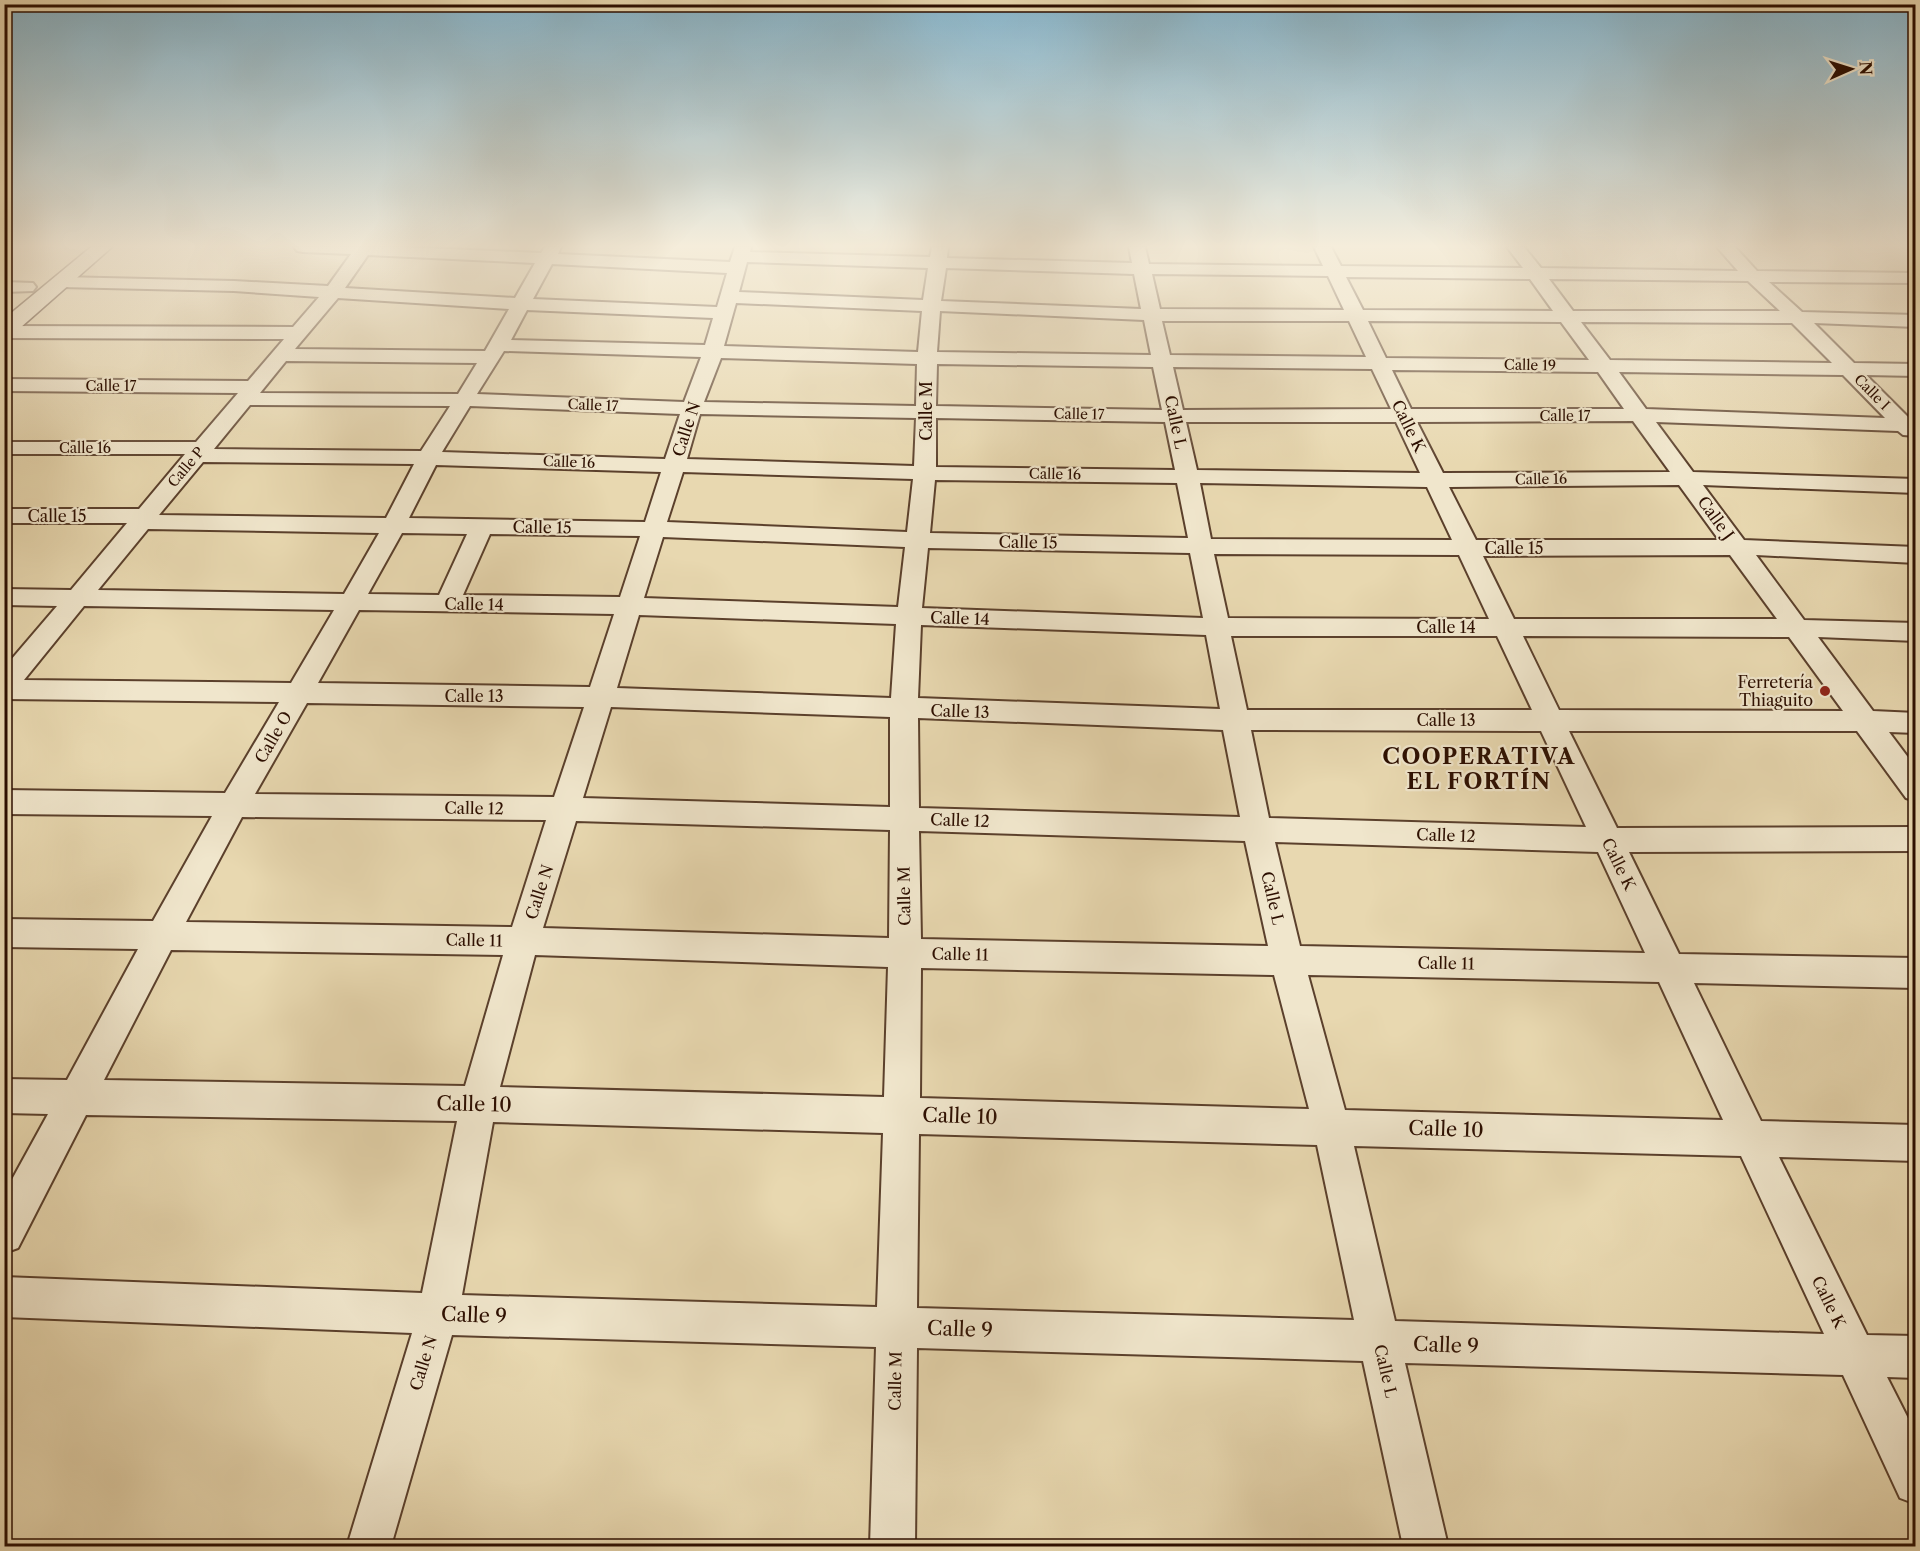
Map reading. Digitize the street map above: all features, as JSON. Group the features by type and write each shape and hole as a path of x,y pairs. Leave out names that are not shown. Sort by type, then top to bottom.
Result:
{"street":[{"path":"4,331 18,319"},
{"name":"Calle P","path":"4,688 309,319"},
{"name":"Calle O","path":"4,1234 234,804 351,603 394,526 428,458 513,319"},
{"name":"Calle N","path":"369,1546 438,1314 478,1104 523,941 722,319"},
{"name":"Calle M","path":"892,1546 905,953 904,709 909,616 925,472 930,319"},
{"name":"Calle L","path":"1153,319 1188,476 1257,830 1287,960 1332,1126 1425,1546"},
{"name":"Calle K","path":"1358,319 1916,1482"},
{"name":"Calle J","path":"1570,319 1916,790"},
{"name":"Calle I","path":"1799,319 1912,429"},
{"path":"1868,319 1916,321"},
{"path":"4,331 297,333"},
{"name":"Calle 19","path":"281,355 494,351 713,352 927,358 1916,370"},
{"name":"Calle 17","path":"4,385 692,408 1174,416 1640,415 1912,429"},
{"name":"Calle 16","path":"4,448 925,472 1435,480 1686,478 1916,486"},
{"name":"Calle 15","path":"4,516 394,526 654,529 918,540 1202,546 1737,547 1916,555"},
{"path":"447,604 482,527"},
{"name":"Calle 14","path":"4,597 630,606 1217,627 1797,628 1916,632"},
{"name":"Calle 13","path":"4,688 298,695 602,697 1236,720 1916,723"},
{"name":"Calle 12","path":"4,802 565,809 1608,840 1916,839"},
{"name":"Calle 11","path":"4,933 523,941 905,953 1668,967 1916,974"},
{"name":"Calle 10","path":"4,1096 478,1104 1916,1143"},
{"name":"Calle 9","path":"4,1298 438,1314 1916,1357"}],"place":[{"name":"Ferretería Thiaguito","path":"1825,691"}],"district":[{"name":"COOPERATIVA EL FORTÍN","path":"1479,768"}]}
